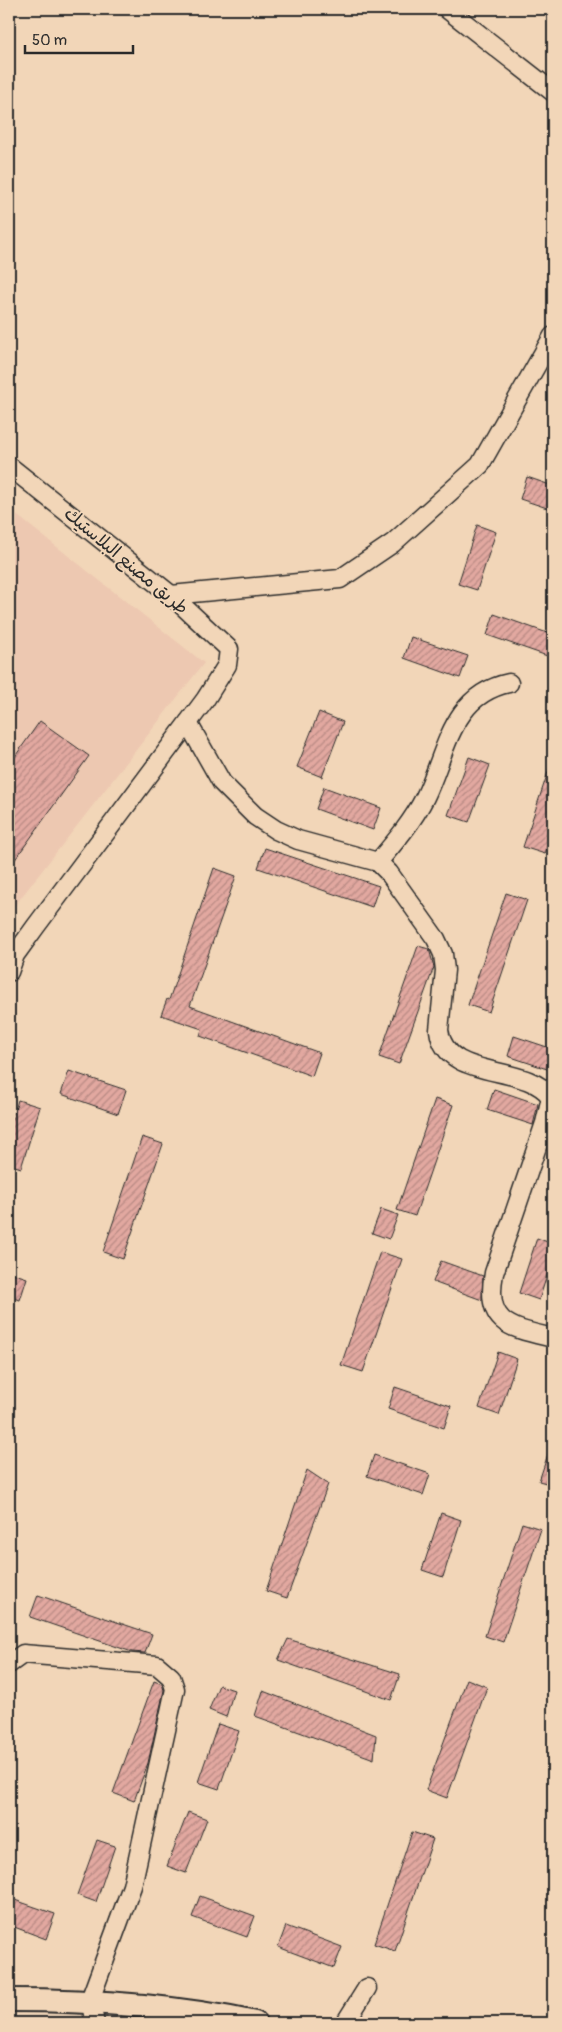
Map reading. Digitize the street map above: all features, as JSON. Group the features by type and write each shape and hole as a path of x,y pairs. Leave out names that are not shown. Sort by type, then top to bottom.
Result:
{"main road":[{"path":"9,2000 90,2000 166,2007 255,2023"}],"street":[{"path":"446,9 553,92"},
{"path":"172,595 340,579 393,544 480,465 553,336"},
{"name":"طريق مصنع البلاستيك","path":"9,466 172,595 229,650 228,665 188,723"},
{"path":"378,862 422,804 449,737 468,705 485,690 509,683"},
{"path":"9,972 15,955 188,723 222,783 256,816 276,830 298,840 378,862 402,889 436,938 442,954 445,970 439,1030 440,1040 446,1050 463,1062 532,1082 545,1089 551,1097 545,1123 494,1273 490,1293 492,1304 501,1321 520,1330 553,1338"},
{"path":"9,1664 23,1654 157,1665 171,1677 175,1689 132,1886 90,2000 95,2023"},
{"path":"345,2023 367,1988"}],"shaded area":[{"path":"9,509 204,663 9,913"}],"building":[{"path":"527,477 553,486 553,510 520,499"},
{"path":"477,525 496,532 477,590 458,584"},
{"path":"494,614 553,635 553,658 487,635"},
{"path":"411,637 468,656 460,678 404,658"},
{"path":"319,712 343,722 322,777 297,767"},
{"path":"40,721 89,756 9,868 9,765"},
{"path":"469,757 490,765 469,822 448,815"},
{"path":"551,763 553,764 553,829 545,854 523,847"},
{"path":"324,787 381,808 373,830 316,809"},
{"path":"265,848 379,886 372,907 258,868"},
{"path":"214,868 236,876 190,1006 320,1053 312,1076 200,1036 202,1029 161,1015 167,999 169,1000"},
{"path":"506,893 527,900 489,1012 468,1005"},
{"path":"418,946 429,949 434,967 399,1064 379,1057"},
{"path":"514,1036 553,1049 553,1071 508,1056"},
{"path":"69,1071 126,1090 118,1114 61,1094"},
{"path":"494,1089 538,1104 533,1125 487,1110"},
{"path":"435,1099 453,1105 415,1216 397,1210"},
{"path":"18,1100 40,1107 21,1168 9,1164 9,1131"},
{"path":"142,1137 163,1144 123,1259 103,1252"},
{"path":"381,1209 398,1215 389,1239 372,1233"},
{"path":"537,1238 553,1244 553,1257 539,1300 519,1293"},
{"path":"380,1252 402,1259 363,1372 341,1365"},
{"path":"441,1261 483,1276 482,1300 433,1282"},
{"path":"9,1272 27,1278 20,1300 9,1297"},
{"path":"498,1352 517,1359 499,1415 479,1408"},
{"path":"395,1387 451,1406 444,1428 388,1409"},
{"path":"551,1445 553,1445 553,1485 539,1481"},
{"path":"374,1455 430,1474 423,1495 367,1476"},
{"path":"307,1470 328,1484 287,1598 266,1591"},
{"path":"441,1513 461,1520 443,1577 422,1570"},
{"path":"522,1523 541,1529 503,1642 485,1636"},
{"path":"38,1595 152,1634 145,1653 132,1652 30,1617"},
{"path":"288,1639 400,1674 391,1700 278,1660"},
{"path":"467,1679 487,1687 447,1798 426,1790"},
{"path":"154,1681 162,1684 164,1690 148,1763 134,1801 113,1793"},
{"path":"219,1685 234,1690 226,1717 209,1710"},
{"path":"263,1691 376,1735 374,1759 255,1716"},
{"path":"218,1724 239,1731 219,1789 198,1782"},
{"path":"188,1812 207,1819 186,1873 167,1866"},
{"path":"412,1832 433,1839 395,1951 374,1944"},
{"path":"97,1840 115,1846 96,1902 77,1895"},
{"path":"200,1896 255,1916 247,1937 192,1917"},
{"path":"9,1898 55,1914 46,1939 9,1925"},
{"path":"286,1926 342,1947 334,1968 278,1947"}]}
